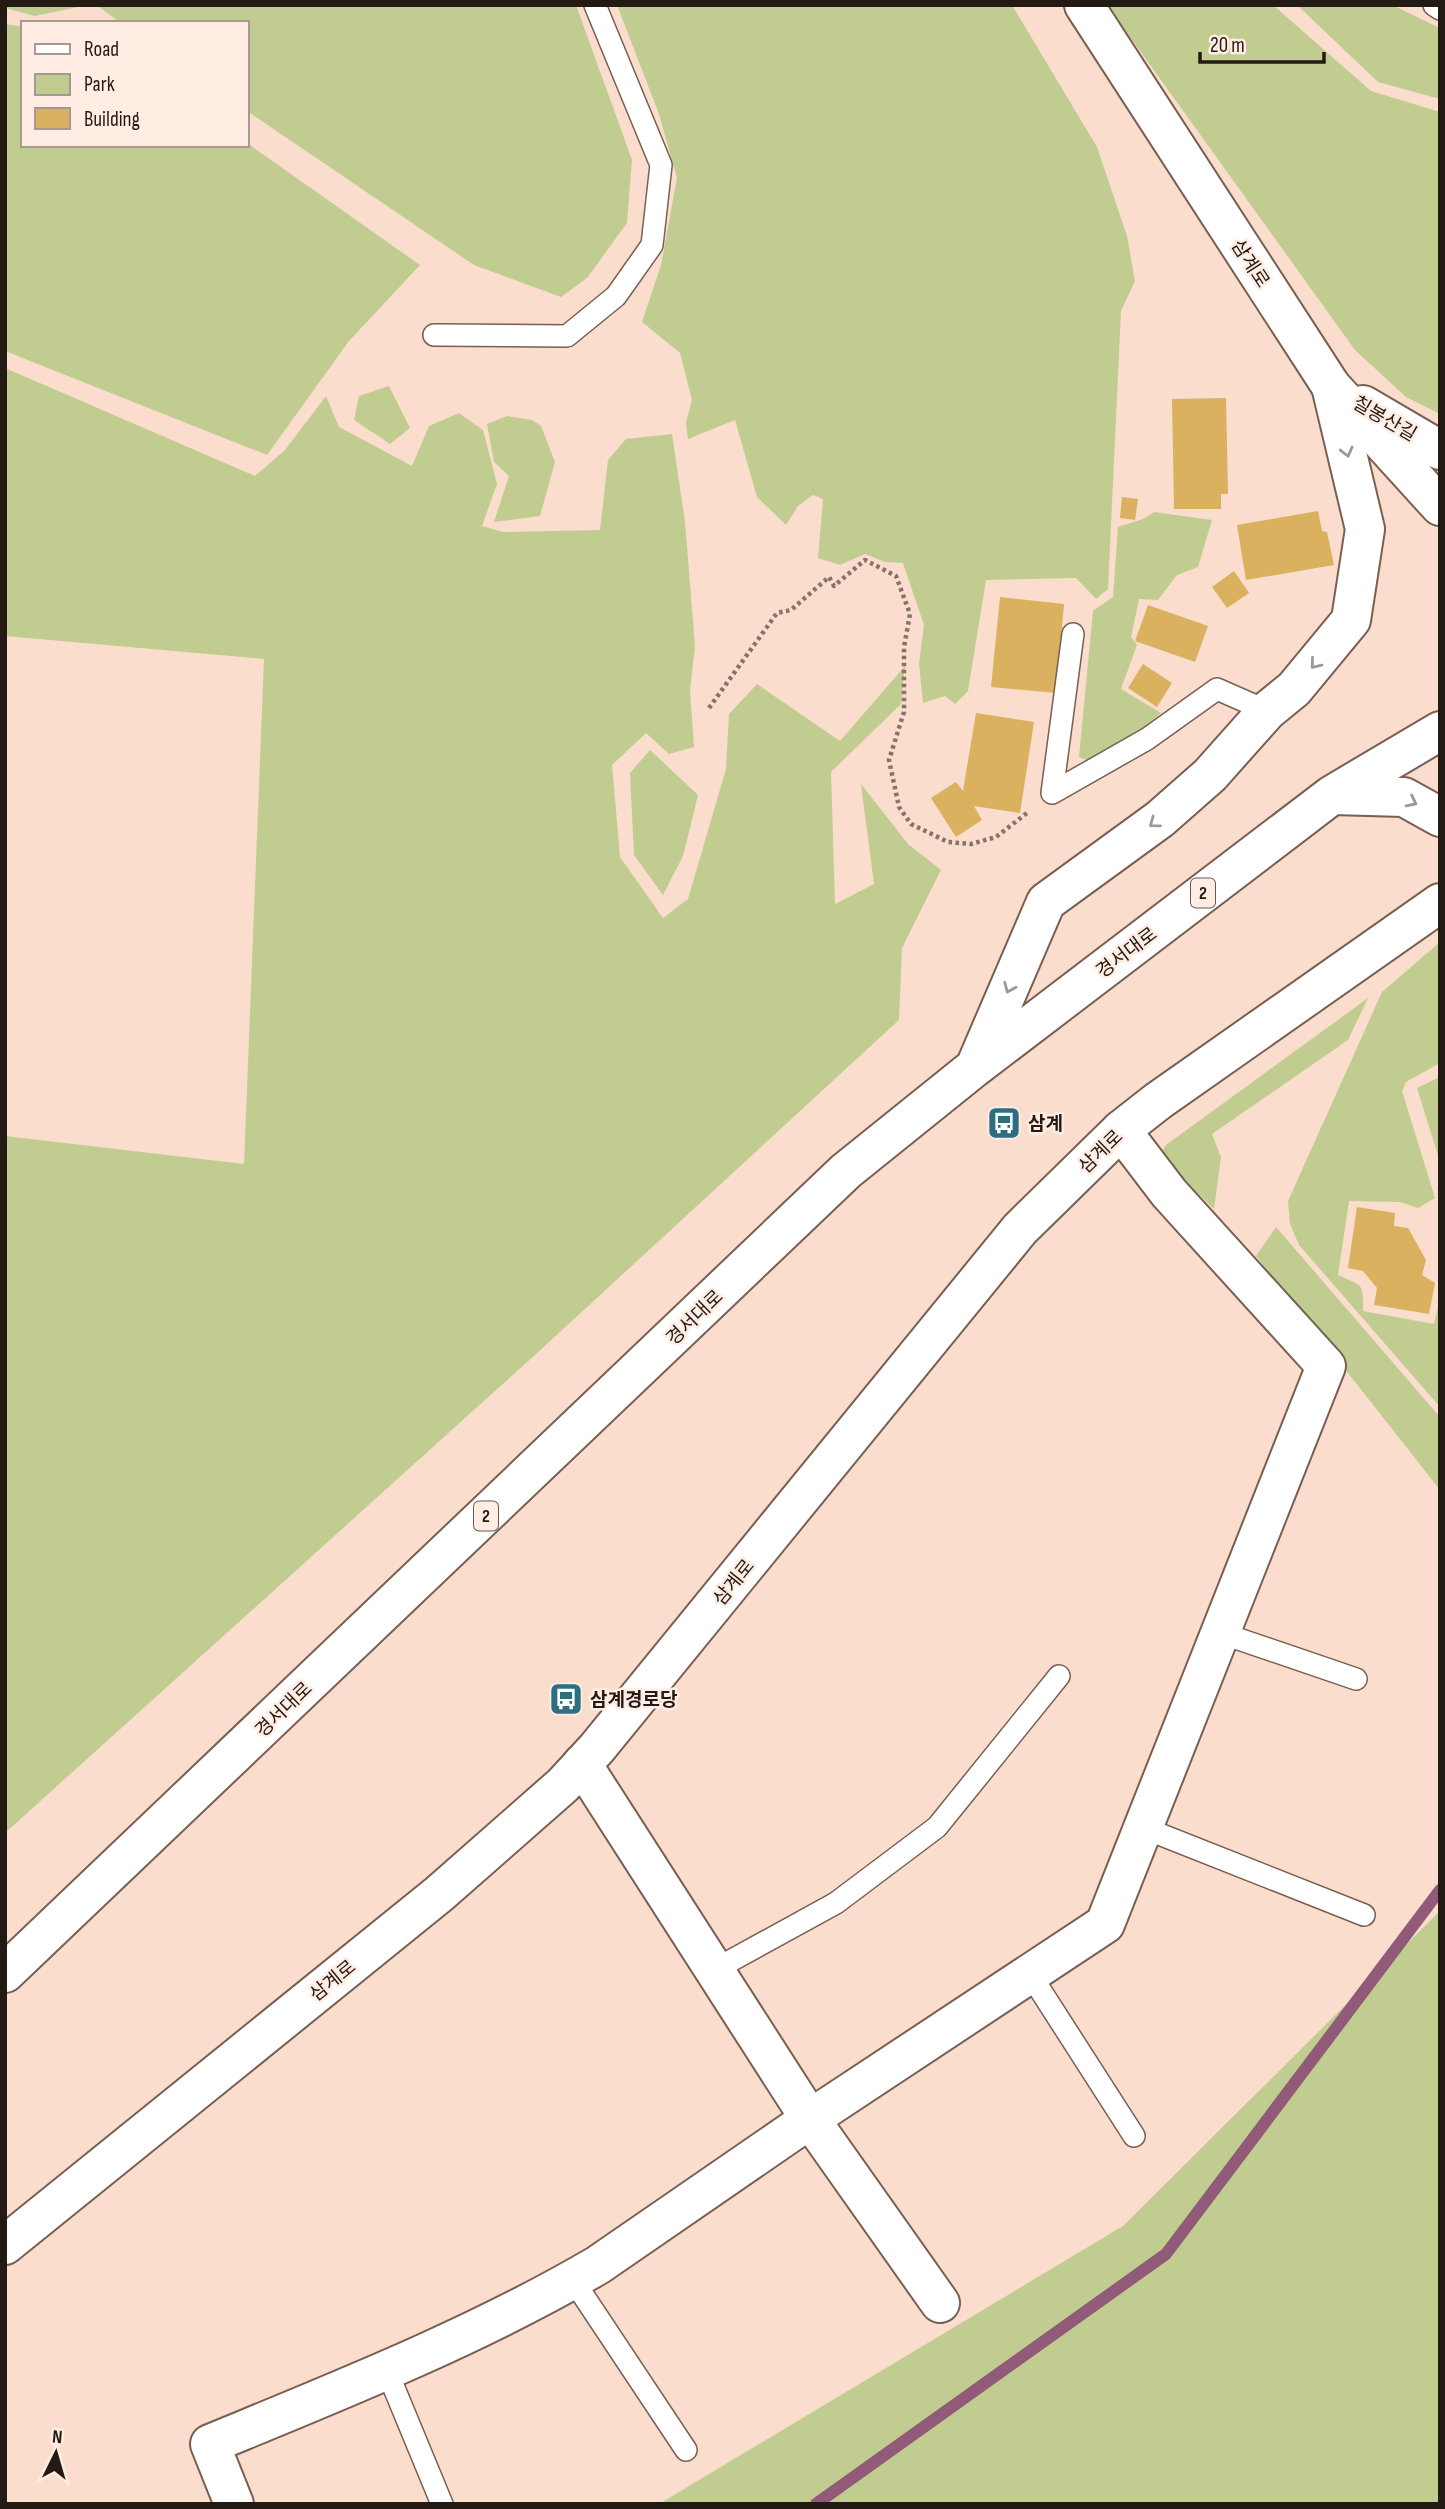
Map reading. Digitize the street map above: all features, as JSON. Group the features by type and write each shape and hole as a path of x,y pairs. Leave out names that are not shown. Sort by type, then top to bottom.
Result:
{"street":[{"name":"삼계로","path":"1084,5 1331,386 1440,506"},
{"name":"칠봉산길","path":"1331,386 1440,450"},
{"path":"974,1068 1046,902 1160,819 1210,775 1266,711 1294,689 1351,620 1366,529 1331,386"},
{"name":"경서대로","path":"5,1973 846,1171 974,1068 1332,795 1440,731"},
{"path":"1332,795 1404,797 1440,817"},
{"name":"삼계로","path":"5,2245 439,1894 563,1785 1020,1229 1121,1130 1158,1101 1440,903"},
{"path":"234,2504 210,2444 387,2371 533,2302 573,2280 1105,1924 1326,1366 1169,1193 1121,1130"},
{"path":"582,1764 810,2119 940,2303"}],"lane":[{"path":"434,335 568,336 616,296 652,245 661,165 595,5"},
{"path":"1434,5 1440,9"},
{"path":"1052,793 1073,634"},
{"path":"1052,793 1147,739 1217,689 1266,711"},
{"path":"1221,1633 1356,1679"},
{"path":"714,1970 836,1903 937,1827 1059,1676"},
{"path":"1144,1828 1364,1915"},
{"path":"1030,1974 1134,2136"},
{"path":"573,2280 686,2450"},
{"path":"387,2371 442,2504"}],"path":[{"path":"709,708 777,613 791,610 829,577 834,586 866,560 895,576 910,614 904,647 904,712 889,760 899,807 911,824 948,842 971,844 996,837 1052,793"}],"green space":[{"path":"5,5 88,5 35,16 5,8"},
{"path":"96,5 576,5 632,160 627,223 587,278 561,297 474,265 248,112 248,21 118,21"},
{"path":"617,5 1012,5 1097,147 1127,236 1135,281 1121,311 1108,589 1096,599 1076,578 986,580 968,691 955,704 945,696 923,703 919,663 924,625 903,563 885,562 865,554 840,565 818,558 823,499 813,495 798,506 786,525 757,497 735,420 688,439 686,422 692,400 680,353 642,322 661,265 677,178 659,114"},
{"path":"1107,5 1273,5 1371,91 1440,112 1440,414 1406,397 1355,350"},
{"path":"1297,5 1392,5 1440,28 1440,99 1378,82"},
{"path":"5,24 21,27 21,147 248,147 248,144 420,265 349,341 267,455 5,351"},
{"path":"5,368 255,476 285,450 326,396 339,427 412,466 429,426 459,413 483,430 497,484 482,526 503,532 600,530 608,460 626,439 672,434 685,522 695,646 690,691 694,747 669,754 646,733 612,765 620,857 663,918 688,899 726,769 729,714 757,684 840,741 905,666 901,704 831,772 835,904 874,884 861,784 908,844 941,870 902,948 899,1020 536,1354 5,1833 5,1136 244,1164 264,659 5,636"},
{"path":"389,386 410,428 390,444 354,420 359,396"},
{"path":"507,416 532,420 541,426 555,462 540,516 494,522 509,476 494,462 487,424"},
{"path":"1154,512 1212,520 1198,567 1177,575 1158,600 1139,599 1131,637 1137,645 1121,689 1161,713 1092,762 1079,757 1093,611 1113,597 1118,527 1143,519"},
{"path":"650,750 698,795 683,856 663,895 634,855 630,773"},
{"path":"1440,942 1440,1063 1406,1082 1402,1091 1435,1198 1418,1208 1400,1202 1349,1201 1338,1275 1360,1287 1363,1311 1434,1324 1440,1297 1440,1407 1299,1245 1290,1224 1288,1201 1382,992"},
{"path":"1368,998 1348,1040 1212,1134 1221,1157 1214,1209 1159,1156 1166,1145"},
{"path":"1440,1077 1440,1162 1417,1088"},
{"path":"1276,1227 1440,1417 1440,1490 1256,1256"},
{"path":"1440,1911 1440,2504 659,2504 1123,2226"}],"building":[{"path":"1226,398 1228,494 1221,494 1221,509 1174,509 1172,399"},
{"path":"1122,497 1138,499 1135,520 1120,518"},
{"path":"1318,511 1322,531 1327,532 1334,565 1246,580 1237,525"},
{"path":"1234,571 1249,593 1227,608 1212,587"},
{"path":"1000,597 1064,604 1056,693 991,687"},
{"path":"1148,605 1208,626 1195,662 1135,641"},
{"path":"1143,664 1172,683 1157,707 1128,688"},
{"path":"976,713 1034,722 1020,813 974,806 982,820 956,837 931,798 956,782 963,791"},
{"path":"1357,1207 1395,1213 1394,1226 1408,1228 1426,1260 1422,1275 1435,1283 1429,1314 1374,1305 1377,1288 1363,1271 1348,1268"}],"waterway":[{"path":"816,2504 1166,2254 1440,1890"}],"place":[{"name":"삼계","path":"1004,1123"},
{"name":"삼계경로당","path":"566,1699"}]}
